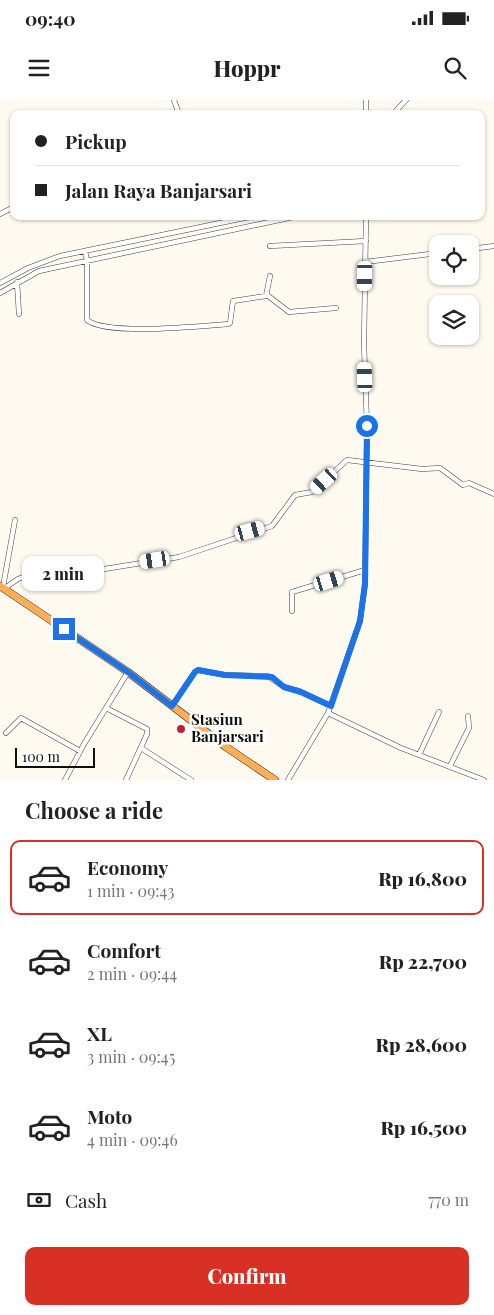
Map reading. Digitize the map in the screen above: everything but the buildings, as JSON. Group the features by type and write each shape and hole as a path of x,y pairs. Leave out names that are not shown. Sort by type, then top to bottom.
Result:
{"highway":[{"path":"3,587 128,672 275,780"}],"street":[{"path":"396,110 406,100"},
{"path":"0,293 18,282 24,274 61,261 208,230 241,220"},
{"path":"0,283 61,261 86,255 208,230 271,220"},
{"path":"288,780 328,713 360,621 365,570 364,344 366,220"},
{"path":"270,246 366,241"},
{"path":"479,248 494,246"},
{"path":"86,255 86,317 90,322 126,328 172,328 228,324 230,323 233,301 267,295"},
{"path":"365,262 429,255"},
{"path":"267,295 270,276"},
{"path":"18,282 19,314"},
{"path":"267,295 286,311 336,308"},
{"path":"3,587 28,575 67,575 180,557 272,526 295,495 312,492 347,460 422,469 440,468 463,485 469,483 494,494"},
{"path":"3,587 15,520"},
{"path":"292,611 292,592 365,570"},
{"path":"172,706 198,670 225,675 272,677 284,687 301,692 331,706"},
{"path":"65,780 80,751 128,672"},
{"path":"106,708 146,727 148,732 126,780"},
{"path":"419,755 439,712"},
{"path":"328,713 419,755 484,780"},
{"path":"450,766 469,728 468,716"},
{"path":"6,733 18,719 23,719 80,751"},
{"path":"141,748 192,780"}],"place":[{"name":"Stasiun Banjarsari","path":"181,729"}],"route":[{"path":"64,629 128,672 172,706 196,670 198,670 225,675 272,677 284,687 301,692 331,706 360,621 365,584 367,426"}]}
